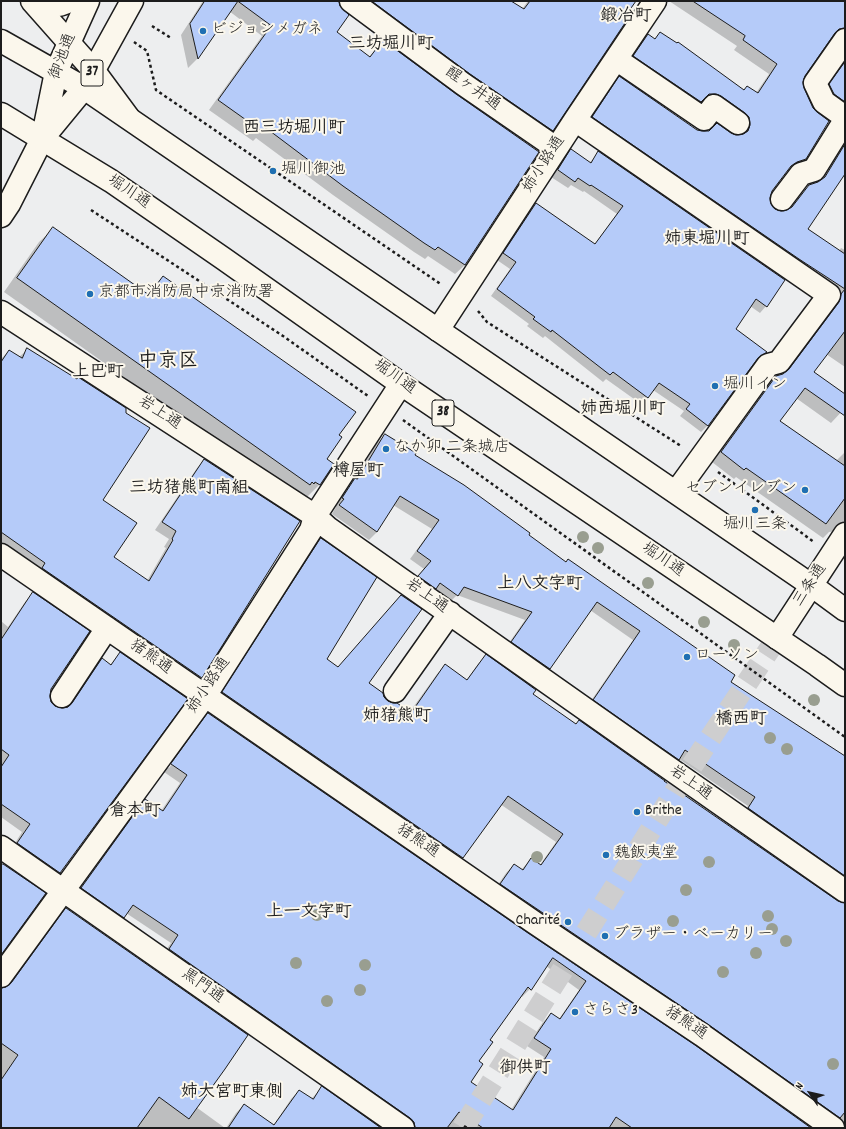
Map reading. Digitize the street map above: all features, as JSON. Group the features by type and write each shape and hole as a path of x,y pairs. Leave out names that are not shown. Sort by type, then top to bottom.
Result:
{"street":[{"path":"32,1 68,43 89,79 130,119 676,492 845,610"},
{"path":"36,1 41,4 51,6 60,5 69,1"},
{"name":"御池通","path":"42,139 56,72 88,1"},
{"name":"御池通","path":"1,216 9,204 42,139 89,79 132,1"},
{"name":"醒ヶ井通","path":"351,1 463,84 556,148"},
{"name":"姉小路通","path":"438,330 556,148 655,1"},
{"path":"845,40 815,82 824,102 845,117"},
{"name":"37","path":"1,41 56,72 89,79"},
{"path":"616,58 704,119 714,106 738,123"},
{"name":"堀川通","path":"1,114 106,178 402,384 845,685"},
{"path":"575,120 829,294 779,362 768,365 676,492"},
{"path":"782,199 801,174 814,170 845,120"},
{"name":"岩上通","path":"1,312 315,516 328,528 683,779 845,891"},
{"name":"姉小路通","path":"1,976 205,696 311,530 315,516 402,384"},
{"name":"三条通","path":"777,638 845,534"},
{"name":"猪熊通","path":"1,555 535,923 702,1035 833,1128"},
{"path":"395,691 450,614"},
{"path":"62,696 107,628"},
{"name":"黒門通","path":"1,847 403,1128"}],"path":[{"path":"152,26 171,38"},
{"path":"91,210 283,336 386,408 845,737"}],"building":[{"path":"205,1 238,1 198,59 190,24"},
{"path":"238,1 339,1 340,6 349,15 337,32 370,57 383,40 456,94 539,152 465,265 438,247 435,250 424,243 343,186 266,128 263,132 218,100 271,26"},
{"path":"372,1 511,1 524,9 530,1 636,1 624,18 627,20 553,131 470,74"},
{"path":"693,1 845,1 845,28 839,29 835,33 805,76 803,82 804,88 813,108 829,121 806,159 791,166 772,191 770,198 771,204 775,209 781,211 792,207 809,185 818,182 825,177 845,144 845,174 808,229 845,254 845,289 592,117 619,76 697,130 709,131 717,123 736,135 743,134 748,131 750,125 749,117 721,96 709,94 701,102 633,56 648,34 655,39 660,32 677,43 678,42 744,90 747,86 758,93 777,64 743,40 745,36"},
{"path":"845,62 845,102 834,94 829,84"},
{"path":"571,149 591,163 598,151 785,280 767,307 756,299 736,329 767,352 758,358 708,426 686,409 690,404 659,383 648,398 613,372 610,375 552,330 551,332 533,319 535,317 497,289 516,262 503,253 536,203 595,244 623,206 591,185 590,186 578,178 575,182 558,170"},
{"path":"53,227 149,295 163,276 356,412 339,435 342,437 327,459 334,464 320,485 312,482 310,485 17,278"},
{"path":"845,289 845,331 814,372 845,394 845,416 805,388 780,421 845,466 845,498 826,524 746,468 744,470 721,452 776,376 783,374 789,369 839,302 841,294"},
{"path":"27,348 77,379 78,377 126,408 126,413 150,428 103,500 137,523 114,557 149,581 173,540 172,539 176,531 162,522 204,459 300,521 202,678 42,568 45,563 1,532 1,362 9,350 22,358"},
{"path":"385,434 416,453 415,455 464,485 530,533 529,535 566,562 568,559 735,675 731,682 845,756 845,876 748,808 755,797 685,750 679,760 593,700 640,631 597,602 550,669 511,642 532,612 464,587 458,596 440,583 436,589 418,576 431,561 417,551 439,520 400,496 377,532 339,505 344,499 342,498 355,478 357,479"},
{"path":"321,538 377,577 327,659 338,667 401,595 422,609 369,683 383,693 384,697 388,701 397,703 411,713 445,664 467,680 486,654 536,690 533,694 576,724 579,720 664,781 838,901 845,903 845,1112 840,1118 709,1025 500,884 514,864 523,870 531,858 541,865 563,834 508,796 463,858 222,692"},
{"path":"33,592 90,631 51,689 51,702 55,706 62,708 68,707 102,658 111,665 120,652 188,699 60,873 17,843 30,824 1,804 1,767 9,755 1,749 1,640"},
{"path":"208,713 528,933 695,1045 811,1128 632,1128 616,1117 609,1128 483,1128 459,1112 447,1128 415,1128 414,1122 410,1118 169,949 178,935 133,905 124,918 81,888 145,799 163,811 187,775 171,764","holes":["553,958 586,981 560,1019 551,1013 534,1038 551,1049 513,1110 471,1082 483,1064 479,1061 493,1042 490,1040 528,987 531,990"]},
{"path":"3,864 46,893 1,955 1,866"},
{"path":"66,908 248,1035 189,1119 159,1097 137,1128 1,1128 1,1080 18,1055 1,1043 1,988 6,987 11,983"},
{"path":"322,1086 381,1128 228,1128 244,1104 274,1125 299,1090 313,1099"}],"tunnel":[{"path":"463,1128 683,779 777,638"}],"place":[{"name":"ビジョンメガネ","path":"203,31"},
{"name":"堀川御池","path":"273,171"},
{"name":"京都市消防局中京消防署","path":"90,294"},
{"name":"堀川イン","path":"715,386"},
{"name":"なか卯 二条城店","path":"386,449"},
{"name":"セブンイレブン","path":"805,490"},
{"name":"堀川三条","path":"755,510"},
{"name":"ローソン","path":"687,657"},
{"name":"Brithe","path":"637,812"},
{"name":"魏飯夷堂","path":"606,855"},
{"name":"Charité","path":"568,922"},
{"name":"ブラザー・ベーカリー","path":"605,936"},
{"name":"さらさ3","path":"575,1012"}],"district":[{"name":"鍛冶町","path":"626,18"},
{"name":"三坊堀川町","path":"391,46"},
{"name":"西三坊堀川町","path":"294,130"},
{"name":"姉東堀川町","path":"707,241"},
{"name":"中京区","path":"168,363"},
{"name":"上巴町","path":"98,374"},
{"name":"姉西堀川町","path":"623,411"},
{"name":"樽屋町","path":"358,473"},
{"name":"三坊猪熊町南組","path":"189,490"},
{"name":"上八文字町","path":"540,586"},
{"name":"姉猪熊町","path":"397,718"},
{"name":"橋西町","path":"741,721"},
{"name":"倉本町","path":"135,813"},
{"name":"上一文字町","path":"309,914"},
{"name":"御供町","path":"525,1070"},
{"name":"姉大宮町東側","path":"232,1094"}]}
